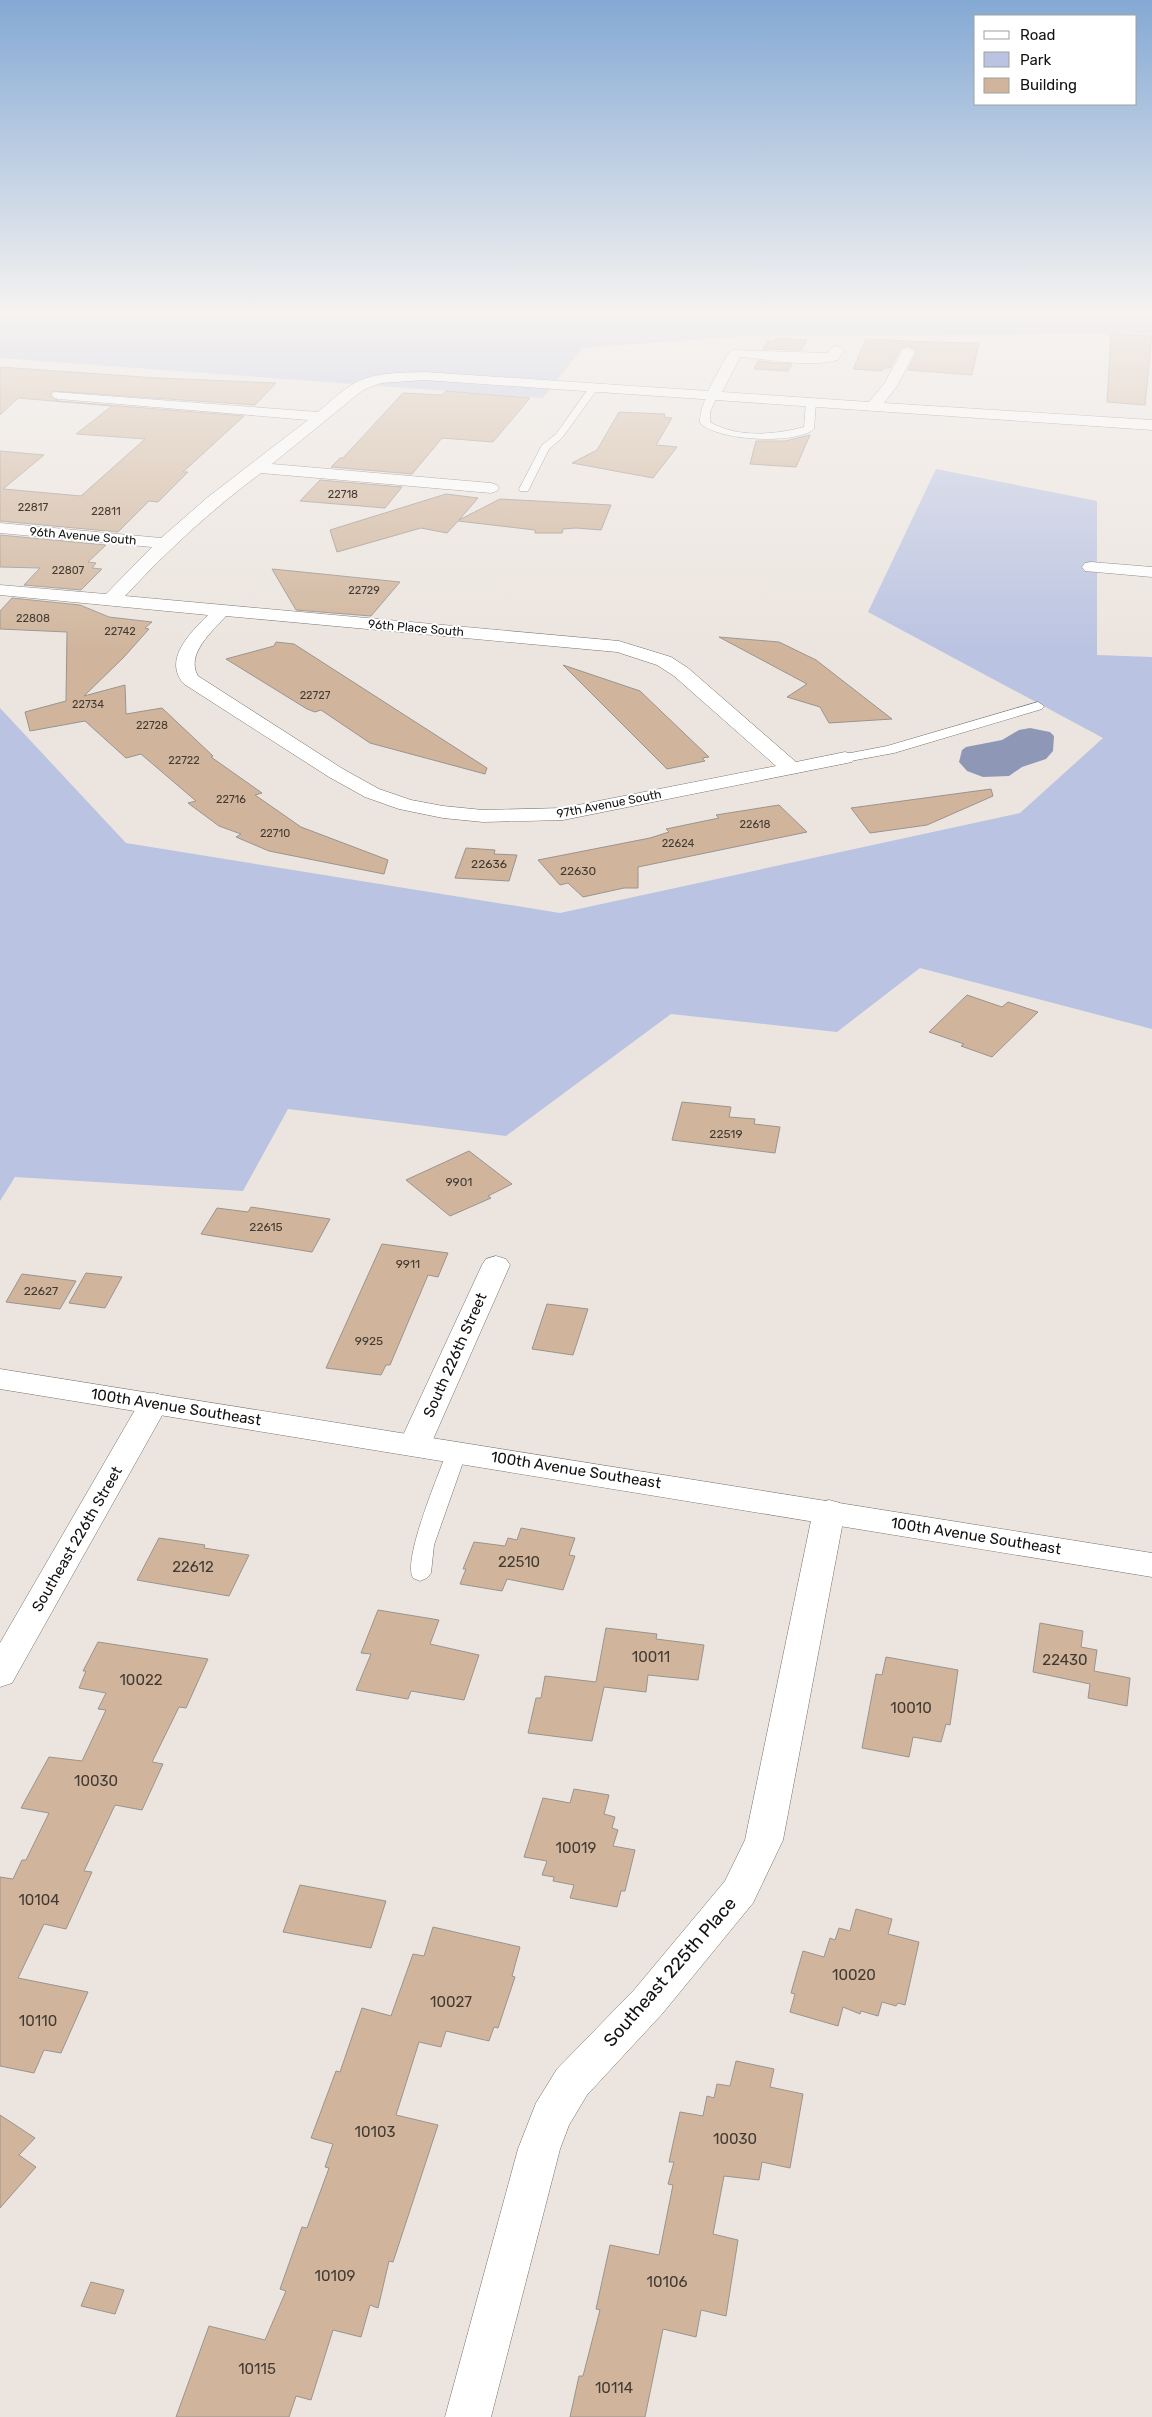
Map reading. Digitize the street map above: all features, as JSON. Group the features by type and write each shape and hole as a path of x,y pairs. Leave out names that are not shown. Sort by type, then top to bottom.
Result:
{"street":[{"path":"111,600 165,543 214,500 258,468 311,425"},
{"path":"258,468 491,488"},
{"name":"96th Avenue South","path":"0,528 165,543"},
{"path":"1091,567 1152,572"},
{"name":"96th Place South","path":"0,590 619,647 664,661 681,672 791,768"},
{"name":"97th Avenue South","path":"222,610 187,651 184,664 188,677 206,691 336,773 372,793 406,805 443,812 483,816 563,814 845,758"},
{"name":"South 226th Street","path":"415,1444 496,1265"},
{"name":"100th Avenue Southeast","path":"0,1379 1148,1561"},
{"name":"Southeast 226th Street","path":"0,1674 154,1403"},
{"name":"Southeast 225th Place","path":"468,2417 539,2149 551,2117 572,2082 648,2002 739,1892 764,1840 829,1511"}],"lane":[{"path":"524,489 545,446 559,436 567,425"},
{"path":"707,425 713,429 752,435 791,435 809,429 809,425"},
{"path":"845,758 889,750 1038,706"},
{"path":"420,1573 424,1545 457,1451"}],"green space":[{"path":"936,469 1097,501 1097,655 1152,657 1152,1029 920,968 837,1032 671,1014 506,1136 288,1109 243,1191 15,1177 0,1201 0,708 126,843 560,913 1020,813 1103,738 868,612"}],"shaded area":[{"path":"1030,728 1050,732 1054,736 1053,751 1046,759 1022,767 1009,776 983,777 967,771 959,762 962,750 966,747 1002,740 1019,730"}],"building":[{"path":"88,425 234,425 183,472 188,472 158,502 149,501 118,532 0,521 0,451 44,455 3,489 81,496 145,439 76,434"},
{"path":"374,425 507,425 493,442 442,438 412,474 331,467 340,458 343,458"},
{"path":"612,425 668,425 656,445 677,447 653,478 572,463 597,450"},
{"path":"810,435 796,467 750,464 756,441 785,441"},
{"path":"320,480 402,487 385,508 300,501"},
{"path":"446,494 478,498 459,520 500,499 611,505 601,530 576,528 563,529 562,533 535,533 535,530 458,521 447,533 421,528 337,552 330,530"},
{"path":"0,535 106,545 88,562 96,563 92,568 102,569 81,590 24,585 40,568 0,567"},
{"path":"272,569 400,582 371,616 296,610"},
{"path":"12,598 80,605 109,617 152,622 145,628 149,629 124,657 84,696 125,685 126,714 162,708 213,756 211,757 262,793 255,795 301,827 388,860 384,874 269,851 236,837 241,834 219,826 188,803 196,801 141,754 126,758 85,721 30,731 25,712 66,701 67,632 0,629 0,611"},
{"path":"719,637 779,642 816,660 892,719 829,723 820,707 787,697 807,684"},
{"path":"276,642 294,644 487,768 485,774 370,743 321,710 315,712 307,709 226,659 274,646"},
{"path":"563,665 640,691 709,757 702,758 705,761 667,769"},
{"path":"991,789 993,796 927,825 870,833 851,808"},
{"path":"779,805 807,832 638,867 638,888 624,888 583,897 568,883 560,885 538,860 650,838 669,832 666,829 719,818 716,815"},
{"path":"466,848 495,850 494,854 517,855 509,881 455,878"},
{"path":"967,995 1002,1007 1008,1002 1038,1012 992,1057 961,1046 964,1044 929,1032"},
{"path":"682,1102 731,1107 729,1117 755,1119 754,1124 780,1127 775,1153 672,1140"},
{"path":"469,1151 512,1184 488,1196 491,1198 450,1216 406,1180"},
{"path":"251,1207 330,1219 312,1252 201,1234 217,1208 248,1212"},
{"path":"382,1244 448,1253 438,1277 428,1275 390,1365 386,1365 381,1375 326,1368"},
{"path":"86,1273 122,1277 105,1308 69,1303"},
{"path":"22,1274 76,1281 60,1309 6,1302"},
{"path":"547,1304 588,1309 573,1355 532,1349"},
{"path":"521,1528 575,1538 569,1555 575,1556 563,1590 507,1579 502,1591 460,1584 466,1569 463,1569 474,1542 505,1546 508,1538 517,1540"},
{"path":"159,1538 205,1545 204,1548 249,1555 229,1596 137,1580"},
{"path":"378,1610 439,1620 430,1644 479,1655 464,1700 411,1691 408,1699 356,1690 371,1654 361,1653"},
{"path":"1040,1623 1083,1631 1081,1647 1097,1650 1094,1671 1130,1678 1127,1706 1088,1698 1090,1684 1033,1672"},
{"path":"606,1628 657,1634 656,1639 704,1645 698,1680 648,1675 646,1692 604,1687 592,1741 528,1733 536,1698 541,1698 545,1676 596,1682"},
{"path":"98,1642 208,1659 186,1708 179,1707 152,1762 163,1764 142,1810 115,1805 84,1871 92,1872 66,1929 44,1924 18,1978 88,1992 61,2053 44,2050 34,2073 0,2066 0,1877 13,1879 22,1860 26,1860 49,1813 21,1808 49,1757 82,1761 106,1710 98,1709 106,1693 79,1688 86,1671 83,1671"},
{"path":"886,1657 958,1670 950,1725 946,1724 941,1742 913,1737 909,1757 862,1748 876,1674 882,1675"},
{"path":"574,1789 609,1795 604,1814 615,1817 612,1828 618,1830 613,1846 635,1850 625,1891 621,1891 617,1907 570,1898 574,1885 553,1881 554,1877 542,1875 547,1861 524,1857 543,1798 570,1803"},
{"path":"300,1885 386,1901 371,1948 283,1932"},
{"path":"856,1909 892,1919 888,1934 919,1942 905,2005 898,2003 896,2006 882,2002 878,2016 861,2011 860,2014 843,2007 838,2026 790,2012 795,1994 791,1993 803,1951 824,1957 830,1938 835,1940 839,1928 850,1931"},
{"path":"433,1927 520,1947 512,1976 515,1977 498,2028 494,2027 489,2041 446,2031 441,2047 419,2042 396,2115 438,2125 393,2262 389,2261 378,2308 370,2305 361,2337 333,2330 311,2400 296,2396 289,2417 176,2417 209,2326 265,2340 286,2291 280,2289 302,2227 307,2228 329,2168 325,2167 333,2144 311,2138 336,2071 340,2072 362,2008 391,2016 413,1954 424,1956"},
{"path":"736,2061 774,2069 770,2087 803,2094 790,2168 762,2162 759,2180 724,2176 713,2234 738,2240 726,2316 701,2310 696,2337 663,2329 645,2417 570,2417 579,2376 583,2376 600,2310 596,2309 610,2245 659,2255 673,2185 668,2184 674,2162 669,2162 680,2112 703,2116 707,2096 714,2098 717,2084 730,2086"},
{"path":"0,2115 35,2138 19,2155 36,2167 0,2208"},
{"path":"91,2282 124,2290 115,2314 81,2306"}]}
